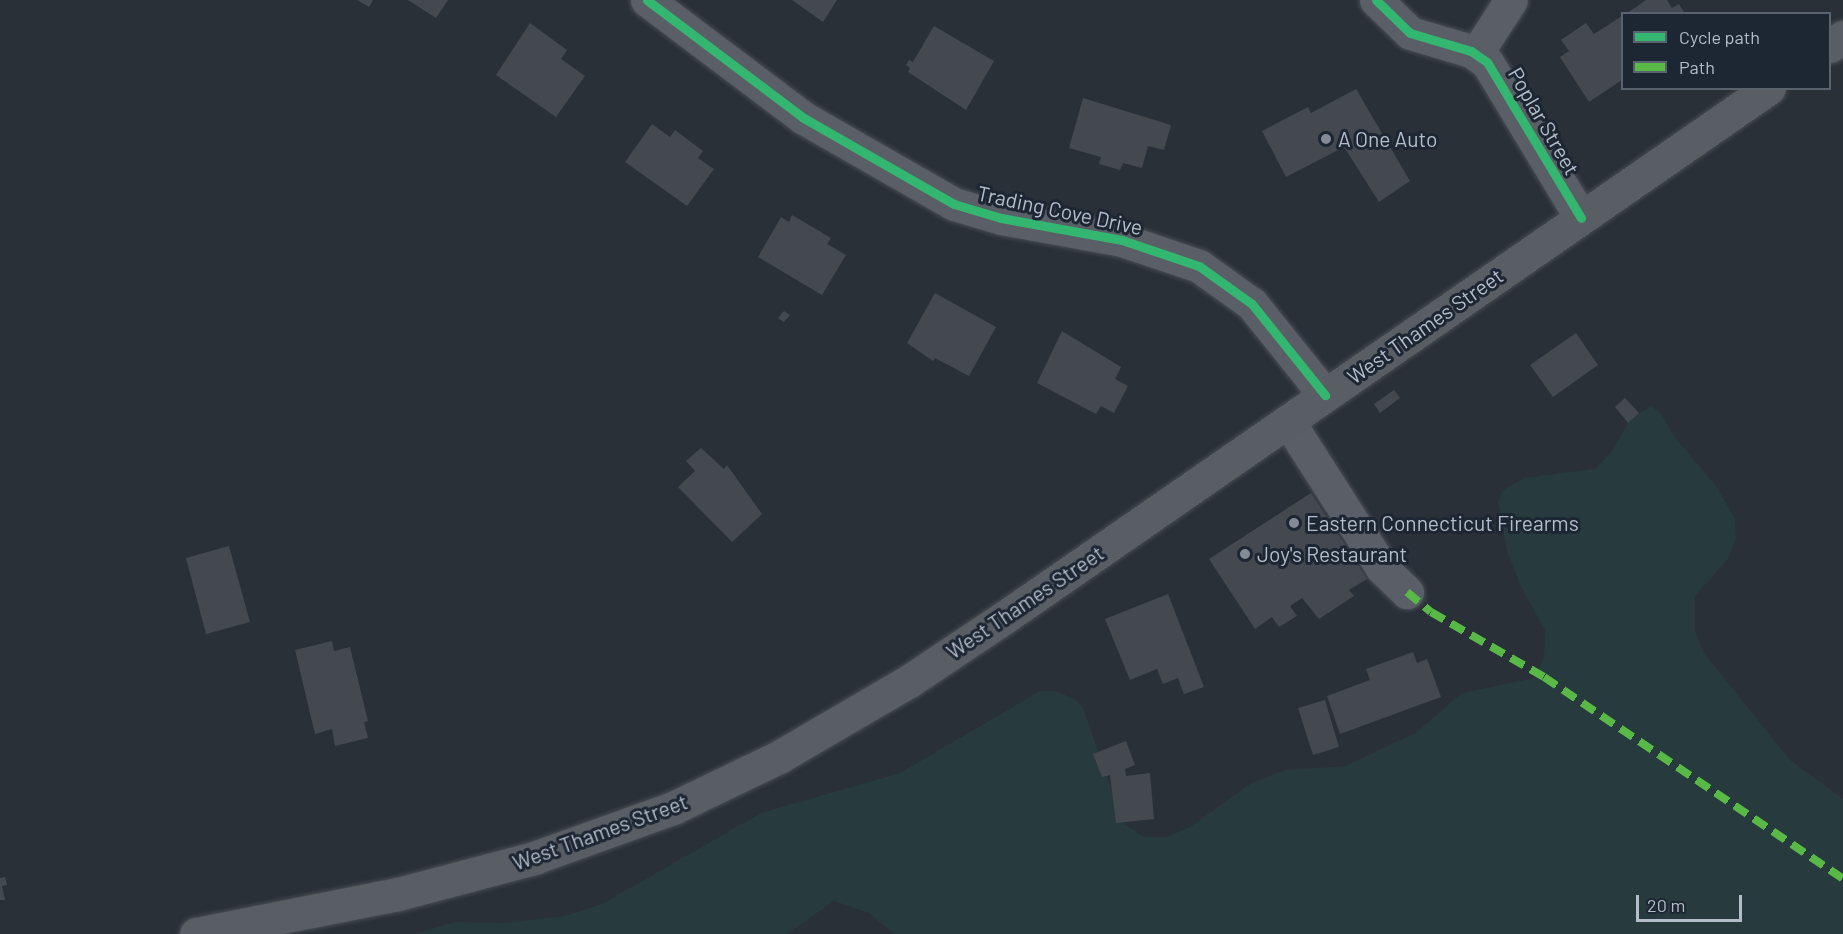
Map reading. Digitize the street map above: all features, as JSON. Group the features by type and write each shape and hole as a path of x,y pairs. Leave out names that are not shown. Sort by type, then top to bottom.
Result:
{"main road":[{"name":"West Thames Street","path":"196,934 387,897 534,858 608,833 733,780 909,681 1766,90"}],"street":[{"name":"Trading Cove Drive","path":"647,0 802,117 954,204 1001,218 1126,241 1199,266 1252,304 1325,395"},
{"name":"Poplar Street","path":"1376,0 1410,33 1476,54 1495,71 1581,218"},
{"path":"1476,54 1511,0"},
{"path":"1287,421 1382,568 1407,592"}],"green space":[{"path":"1651,406 1661,413 1672,434 1716,486 1735,519 1736,539 1727,560 1695,596 1695,631 1703,652 1790,760 1843,799 1843,934 894,934 869,913 834,901 787,934 415,934 455,922 504,923 565,916 602,904 761,813 900,773 1040,691 1055,691 1075,699 1083,708 1120,814 1125,824 1144,837 1167,837 1190,827 1250,784 1285,770 1346,766 1417,732 1462,693 1535,678 1544,656 1545,630 1521,587 1507,551 1498,501 1503,490 1524,478 1595,469 1612,451 1631,418"}],"building":[{"path":"357,0 373,0 369,7"},
{"path":"408,0 448,0 436,18"},
{"path":"792,0 837,0 823,22"},
{"path":"1646,0 1667,0 1672,8 1679,4 1684,12 1629,12"},
{"path":"1621,17 1621,81 1589,102 1560,57 1569,51 1561,40 1586,23 1594,34"},
{"path":"530,23 567,50 561,59 585,76 556,117 496,75"},
{"path":"934,26 994,61 966,110 908,72 910,68 906,65 909,60 913,62"},
{"name":"A One Auto","path":"1356,89 1410,181 1379,202 1344,147 1286,177 1262,131 1308,107 1311,113"},
{"path":"1083,98 1171,125 1164,150 1148,146 1142,168 1123,163 1120,170 1099,164 1101,157 1069,148"},
{"path":"652,124 670,137 675,130 703,151 698,158 714,169 687,206 625,162"},
{"path":"792,215 831,238 827,244 846,255 822,295 758,257 781,217 789,222"},
{"path":"935,293 996,327 969,376 935,358 933,361 907,343"},
{"path":"784,311 790,315 784,322 778,318"},
{"path":"1062,331 1121,367 1115,379 1128,386 1114,413 1101,406 1096,414 1037,383"},
{"path":"1576,333 1598,365 1553,397 1530,365"},
{"path":"1394,390 1400,398 1380,413 1374,404"},
{"path":"1625,398 1639,413 1628,423 1615,407"},
{"path":"701,448 724,469 727,465 762,514 732,542 678,487 695,471 686,461"},
{"path":"1311,493 1367,579 1349,590 1354,596 1319,619 1302,598 1290,606 1297,616 1279,627 1272,617 1255,629 1209,559"},
{"path":"229,546 250,622 206,634 186,558"},
{"path":"1168,594 1204,687 1184,694 1178,678 1163,684 1157,669 1130,680 1105,619"},
{"path":"332,641 334,651 350,647 368,721 364,722 368,738 335,746 332,729 315,734 295,650"},
{"path":"1413,652 1417,663 1427,659 1441,697 1340,734 1327,696 1370,680 1366,669"},
{"path":"1325,700 1339,747 1313,755 1298,708"},
{"path":"1126,741 1135,765 1125,769 1126,776 1150,773 1154,819 1116,823 1110,775 1102,777 1093,754"},
{"path":"5,877 7,885 2,886 5,900 0,900 0,878"}],"marked path":[{"path":"1407,592 1431,612 1544,677 1843,879"}],"cycle path":[{"path":"647,0 802,117 954,204 1001,218 1122,240 1199,266 1252,304 1325,395"},
{"path":"1376,0 1410,33 1471,51 1487,62 1581,218"}],"place":[{"name":"A One Auto","path":"1326,139"},
{"name":"Eastern Connecticut Firearms","path":"1294,523"},
{"name":"Joy's Restaurant","path":"1245,554"}]}
